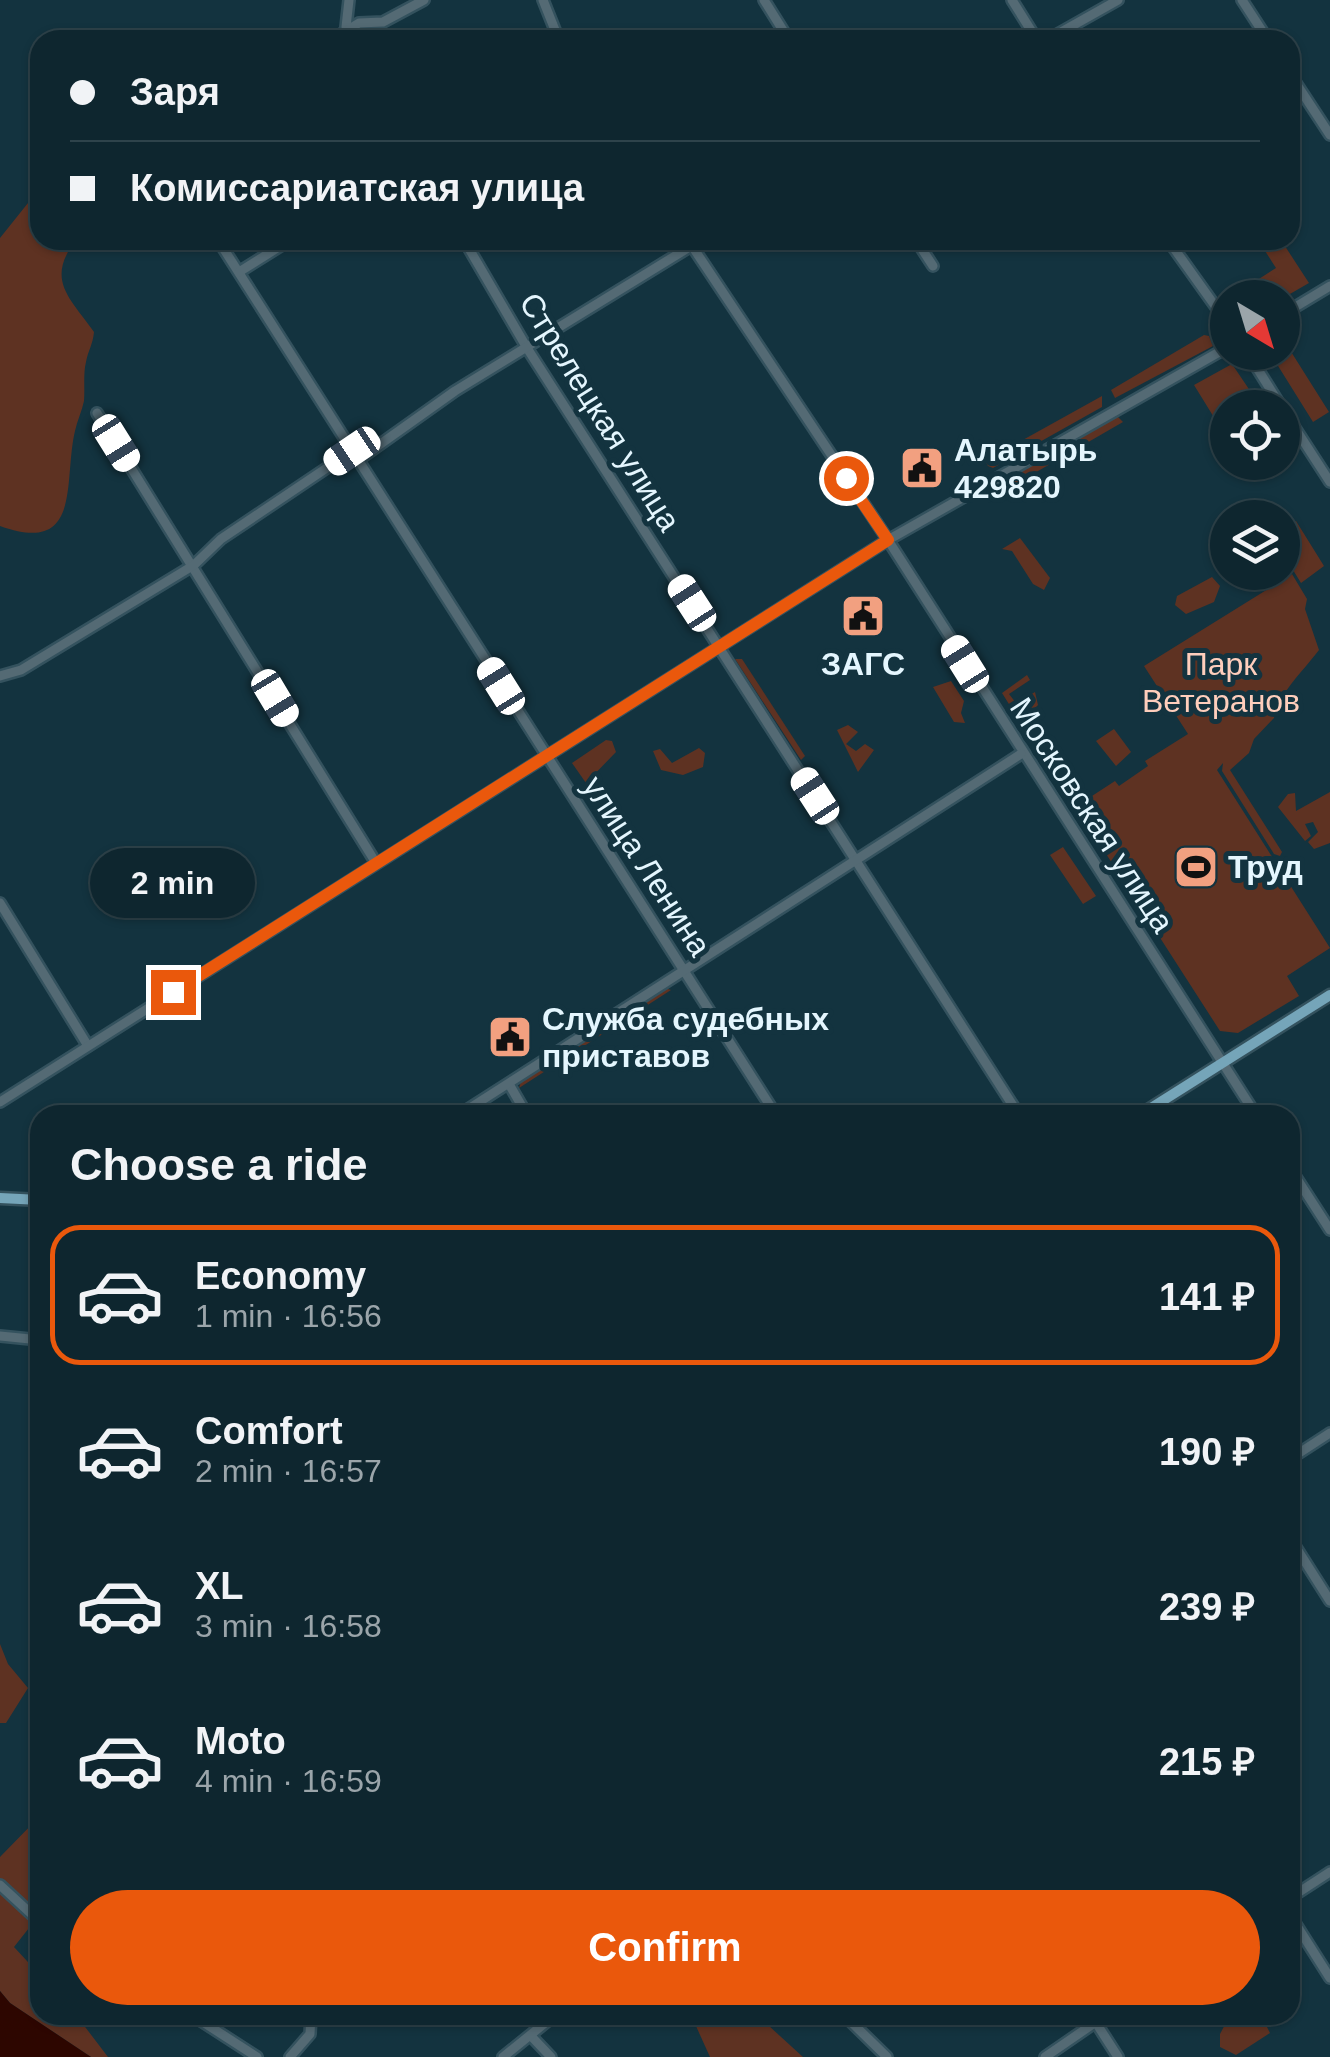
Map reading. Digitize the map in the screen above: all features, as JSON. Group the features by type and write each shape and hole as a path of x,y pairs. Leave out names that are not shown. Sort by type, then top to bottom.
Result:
{"main road":[{"path":"1155,1105 1330,995"},
{"path":"0,1198 30,1200"}],"street":[{"path":"349,0 346,28 383,22 424,0"},
{"path":"543,0 554,30"},
{"path":"764,0 783,30"},
{"path":"1012,0 1032,30"},
{"path":"1065,30 1118,0"},
{"path":"1242,0 1262,30"},
{"path":"1300,89 1330,135"},
{"name":"улица Ленина","path":"225,250 770,1105"},
{"path":"240,272 274,250"},
{"name":"Стрелецкая улица","path":"470,250 528,348 1013,1105"},
{"path":"0,676 21,670 194,565 221,540 681,250"},
{"name":"Московская улица","path":"698,250 1250,1105"},
{"path":"922,250 932,266"},
{"path":"1175,250 1210,299"},
{"path":"1300,304 1330,286"},
{"path":"0,1102 888,540 1210,357"},
{"path":"97,413 376,863"},
{"path":"1300,436 1330,482"},
{"path":"475,1105 1021,754"},
{"path":"0,903 88,1046"},
{"path":"509,1084 521,1105"},
{"path":"1300,1184 1330,1230"},
{"path":"0,1336 30,1339"},
{"path":"1300,1452 1330,1432"},
{"path":"1300,1554 1330,1601"},
{"path":"1300,1892 1330,1872"},
{"path":"0,1885 30,1913"},
{"path":"1300,1931 1330,1978"},
{"path":"207,2025 257,2057"},
{"path":"290,2057 310,2034 310,2025"},
{"path":"503,2057 544,2025"},
{"path":"854,2025 887,2057"},
{"path":"1045,2057 1085,2025"},
{"path":"1098,2025 1118,2057"},
{"path":"531,2036 551,2057"}],"green space":[{"path":"30,200 30,250 70,250 62,266 64,288 94,332 85,367 84,401 75,431 64,509 57,522 45,531 27,533 0,526 0,238"},
{"path":"1264,250 1288,250 1309,283 1300,288 1300,280 1257,280 1276,268"},
{"path":"1204,335 1209,336 1210,348 1115,398 1111,390"},
{"path":"1300,366 1329,412 1313,422 1300,401 1300,390 1293,390 1281,370 1300,370"},
{"path":"1221,370 1236,370 1250,390 1210,390 1210,411 1194,385"},
{"path":"1102,396 1102,407 993,468 985,461"},
{"path":"1117,416 1123,422 1005,490 1002,482"},
{"path":"1300,527 1324,566 1300,581"},
{"path":"1020,538 1050,578 1044,590 1033,584 1012,551 1002,549"},
{"path":"1210,578 1210,590 1218,590 1214,602 1186,614 1175,605 1177,596"},
{"name":"Труд","path":"1300,587 1307,599 1305,609 1319,650 1286,692 1274,718 1254,739 1249,753 1230,770 1282,852 1280,856 1274,854 1222,771 1223,763 1217,770 1330,948 1287,976 1299,996 1238,1033 1220,1031 1083,818 1089,814 1075,807 1115,781 1119,786 1148,766 1145,761 1188,734 1144,666 1266,590"},
{"path":"735,659 742,659 805,756 801,760"},
{"path":"1027,675 1030,680 1009,694 1016,703 1035,692 1038,705 1032,711 1042,728 1029,736 1002,693"},
{"path":"951,681 964,701 961,713 965,723 954,722 933,687"},
{"path":"848,725 858,732 846,744 856,751 865,744 874,750 858,772 837,730"},
{"path":"1114,729 1131,752 1116,766 1096,741"},
{"path":"606,740 612,741 616,752 586,783 572,763"},
{"path":"699,748 705,753 703,767 683,775 661,770 653,751 660,749 672,763"},
{"path":"1058,751 1087,793 1072,803 1045,760"},
{"path":"1330,792 1330,843 1314,849 1308,842 1318,832 1313,822 1305,824 1311,836 1305,841 1278,807 1288,794 1295,793 1296,811"},
{"path":"1063,847 1096,896 1083,904 1050,855"},
{"path":"665,988 671,990 519,1088 521,1081"},
{"path":"0,1644 8,1664 28,1688 6,1723 0,1723"},
{"path":"30,1826 30,1927 14,1947 30,1964 30,2016 0,1991 0,1857"},
{"path":"43,2025 84,2025 108,2057 91,2057"},
{"path":"696,2025 768,2025 803,2057 710,2057"},
{"path":"1225,2025 1266,2025 1270,2033 1236,2055 1220,2047"}],"shaded area":[{"path":"0,1991 30,2016 30,2025 43,2025 91,2057 0,2057"}],"place":[{"name":"Алатырь 429820","path":"922,468"},
{"name":"ЗАГС","path":"863,616"},
{"name":"Труд","path":"1196,867"},
{"name":"Служба судебных приставов","path":"510,1037"}],"route":[{"path":"173,992 888,540 846,478"}],"park label":[{"name":"Парк Ветеранов","path":"1221,682"}]}
